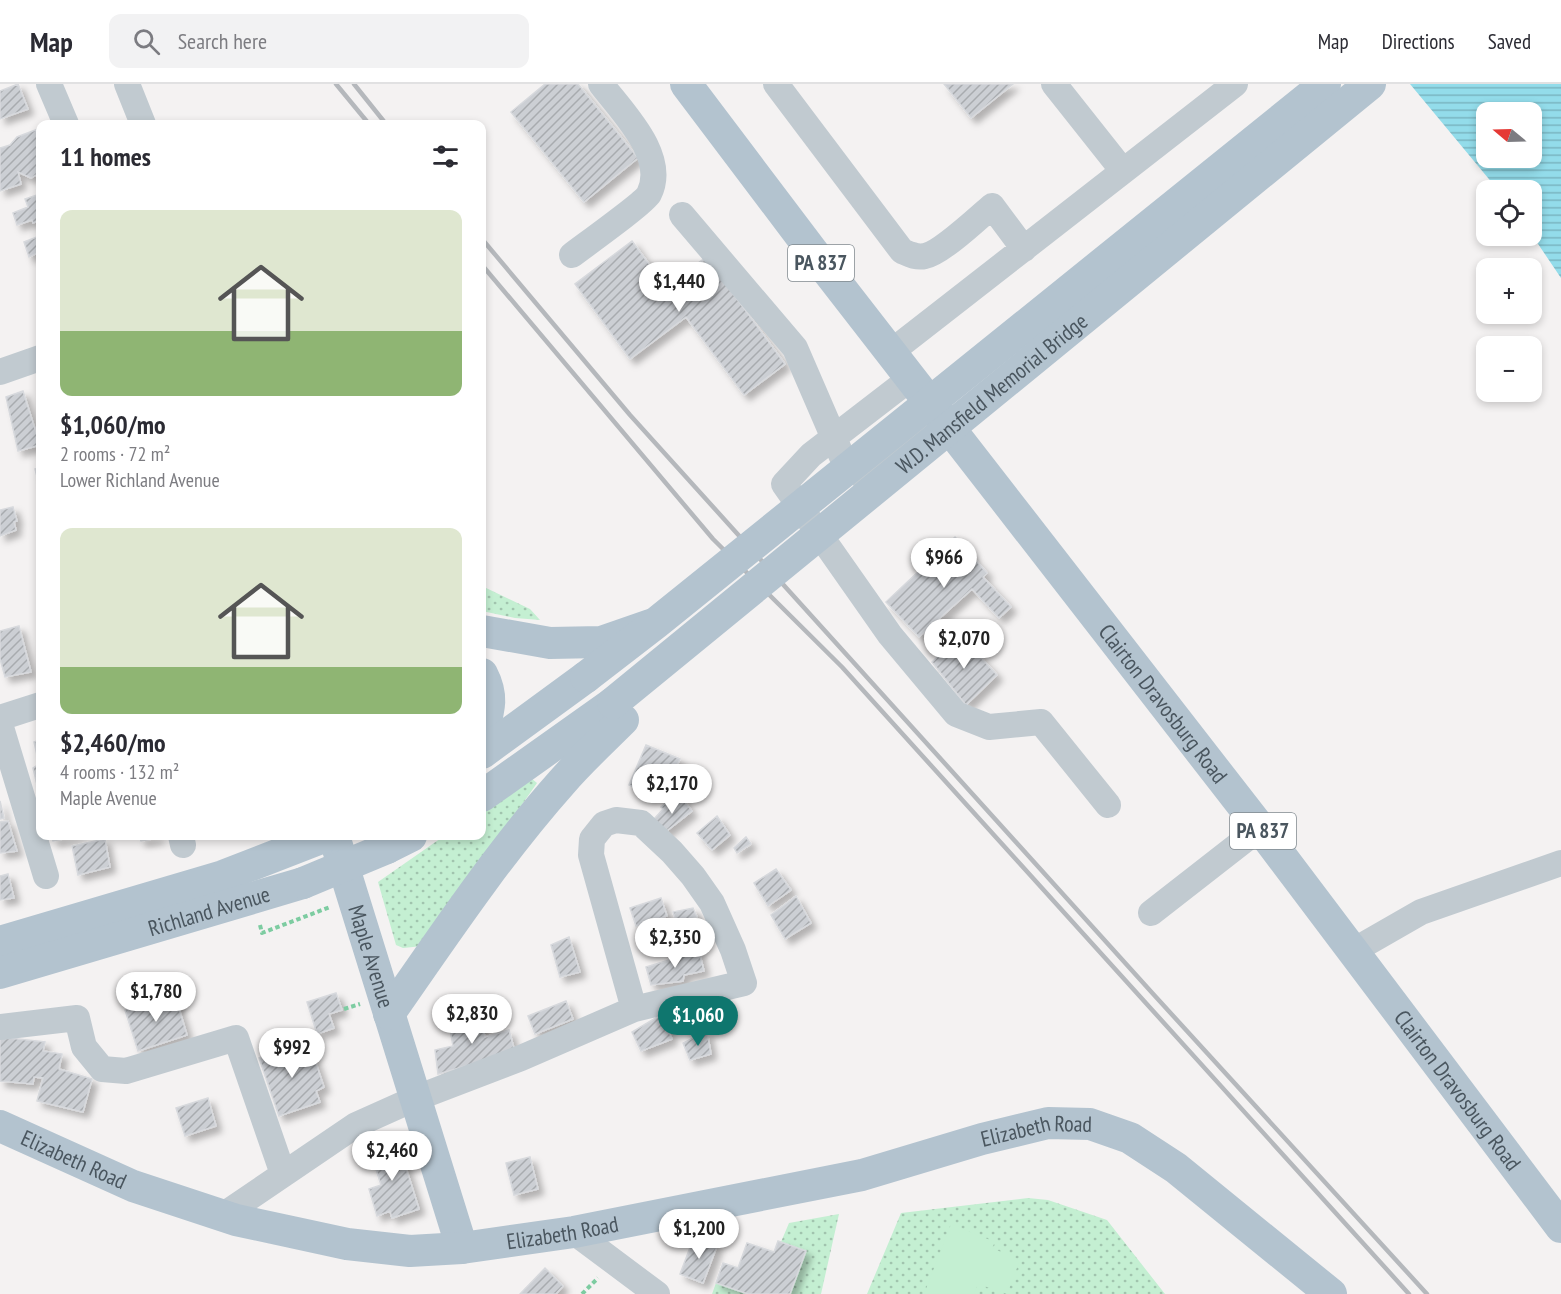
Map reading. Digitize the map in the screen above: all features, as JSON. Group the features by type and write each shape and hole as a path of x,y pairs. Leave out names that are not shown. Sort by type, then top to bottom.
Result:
{"main road":[{"name":"PA 837","path":"686,84 911,378 954,423"},
{"name":"W.D. Mansfield Memorial Bridge","path":"486,750 656,623 1325,84"},
{"name":"W.D. Mansfield Memorial Bridge","path":"618,711 830,551 954,423 1370,84"},
{"name":"Clairton Dravosburg Road","path":"954,423 1561,1227"},
{"path":"486,632 550,643 601,642 656,623"},
{"path":"486,682 489,688 489,710 486,721"},
{"path":"486,794 618,711"},
{"path":"374,1009 465,904 618,711"},
{"name":"Richland Avenue","path":"0,942 223,876 316,840"},
{"name":"Maple Avenue","path":"335,840 374,1009 414,1099 462,1248"},
{"name":"Richland Avenue","path":"0,973 303,883 399,842"},
{"name":"Elizabeth Road","path":"0,1126 133,1186 222,1216 347,1244 410,1251 462,1248 574,1232 862,1175 982,1139 1048,1123 1090,1124 1130,1138 1176,1168 1331,1294"}],"street":[{"path":"49,84 64,120"},
{"path":"127,84 141,120"},
{"path":"572,255 648,196 653,180 651,158 644,140 601,84"},
{"path":"776,84 902,251 913,256 925,256 938,250 992,206 1024,249"},
{"path":"1054,84 1123,171"},
{"path":"891,352 1235,84"},
{"path":"682,215 795,348 843,459 861,475 875,472 954,423"},
{"path":"0,372 36,366"},
{"path":"911,378 811,455 784,484 890,635 956,714 989,727 1041,722 1108,805"},
{"path":"0,718 36,706"},
{"path":"0,724 46,876"},
{"path":"222,1216 356,1125 414,1099 521,1058 634,1009 744,983 733,950 712,903 693,876 672,852 641,823 616,820 604,824 592,839 591,855 634,1009"},
{"path":"1151,913 1260,828"},
{"path":"1353,951 1421,912 1561,863"},
{"path":"0,1027 77,1018 84,1047 102,1069 126,1071 236,1038 283,1174"},
{"path":"574,1232 657,1294"}],"path":[{"path":"260,925 262,933 327,908"},
{"path":"344,1009 374,1009"},
{"path":"582,1294 601,1276"}],"green space":[{"path":"486,588 530,609 540,620 486,612"},
{"path":"532,779 537,783 423,946 403,948 396,945 378,882 438,840 486,840 486,807"},
{"path":"1028,1198 1048,1200 1107,1220 1165,1294 867,1294 901,1213"},
{"path":"839,1214 821,1294 790,1294 805,1251 781,1242 789,1223"},
{"path":"951,1224 995,1242 992,1248 1020,1260 1007,1294 978,1284 974,1294 924,1294"},
{"path":"716,1283 748,1294 712,1294"}],"water":[{"path":"1410,84 1561,84 1561,278 1539,246 1542,246 1542,180 1490,180 1480,168 1542,168 1542,102 1476,102 1476,164"}],"building":[{"path":"18,84 28,109 0,119 0,91"},
{"path":"545,84 578,84 638,158 584,202 511,112"},
{"path":"944,84 1013,84 971,118"},
{"path":"36,130 36,175 31,178 18,172 21,184 0,191 0,148 10,145 17,137"},
{"path":"36,195 36,222 33,223 32,220 17,225 13,213 28,207 25,199"},
{"path":"36,237 36,254 29,257 24,242"},
{"path":"632,241 666,287 706,257 785,364 744,395 686,317 630,359 575,284"},
{"path":"23,391 36,432 36,446 18,451 6,397"},
{"path":"13,507 17,521 14,522 16,530 0,536 0,510"},
{"path":"955,537 987,573 983,577 1011,607 999,618 972,589 919,637 886,602"},
{"path":"19,626 31,672 5,677 0,659 0,631"},
{"path":"960,635 997,675 966,705 932,662"},
{"path":"646,745 680,759 667,788 656,785 650,795 629,785"},
{"path":"681,797 692,811 664,833 654,819 663,809 661,807 666,803 668,808"},
{"path":"0,801 4,818 0,819"},
{"path":"717,816 730,835 712,850 697,833"},
{"path":"8,821 17,851 0,853 0,822"},
{"path":"746,837 751,844 737,853 734,848"},
{"path":"105,840 110,867 78,875 72,846"},
{"path":"776,869 791,890 768,906 754,883"},
{"path":"8,874 14,898 0,900 0,876"},
{"path":"796,896 811,923 785,939 771,915"},
{"path":"661,898 667,916 636,926 630,908"},
{"path":"693,908 697,917 677,924 673,912"},
{"path":"569,937 580,972 560,977 551,945"},
{"path":"699,951 704,971 684,975 683,981 651,985 646,967"},
{"path":"336,993 342,1010 329,1014 334,1028 317,1034 307,1002"},
{"path":"175,995 187,1035 138,1051 125,1010"},
{"path":"566,1001 573,1019 535,1034 528,1016"},
{"path":"479,1013 485,1037 509,1030 515,1052 438,1074 435,1050 453,1046 449,1024"},
{"path":"662,1014 672,1039 641,1051 632,1032"},
{"path":"707,1031 711,1054 690,1060 683,1043"},
{"path":"0,1037 45,1042 43,1051 62,1054 59,1069 92,1079 83,1112 37,1101 43,1078 34,1077 33,1084 0,1081"},
{"path":"305,1042 311,1062 315,1060 324,1087 316,1091 320,1102 279,1116 259,1058"},
{"path":"208,1098 216,1126 185,1136 176,1108"},
{"path":"397,1139 419,1209 392,1218 390,1211 377,1216 369,1189 381,1185 369,1148"},
{"path":"530,1157 538,1189 514,1195 506,1163"},
{"path":"694,1237 717,1246 703,1283 680,1274"},
{"path":"778,1241 806,1251 790,1294 748,1294 716,1283 723,1263 738,1268 747,1243 774,1252"},
{"path":"545,1268 563,1286 556,1294 520,1294"}],"railway":[{"path":"336,84 366,120"},
{"path":"354,84 383,120"},
{"path":"486,244 630,415 1427,1294"},
{"path":"486,270 713,539 842,667 1409,1294"}]}
